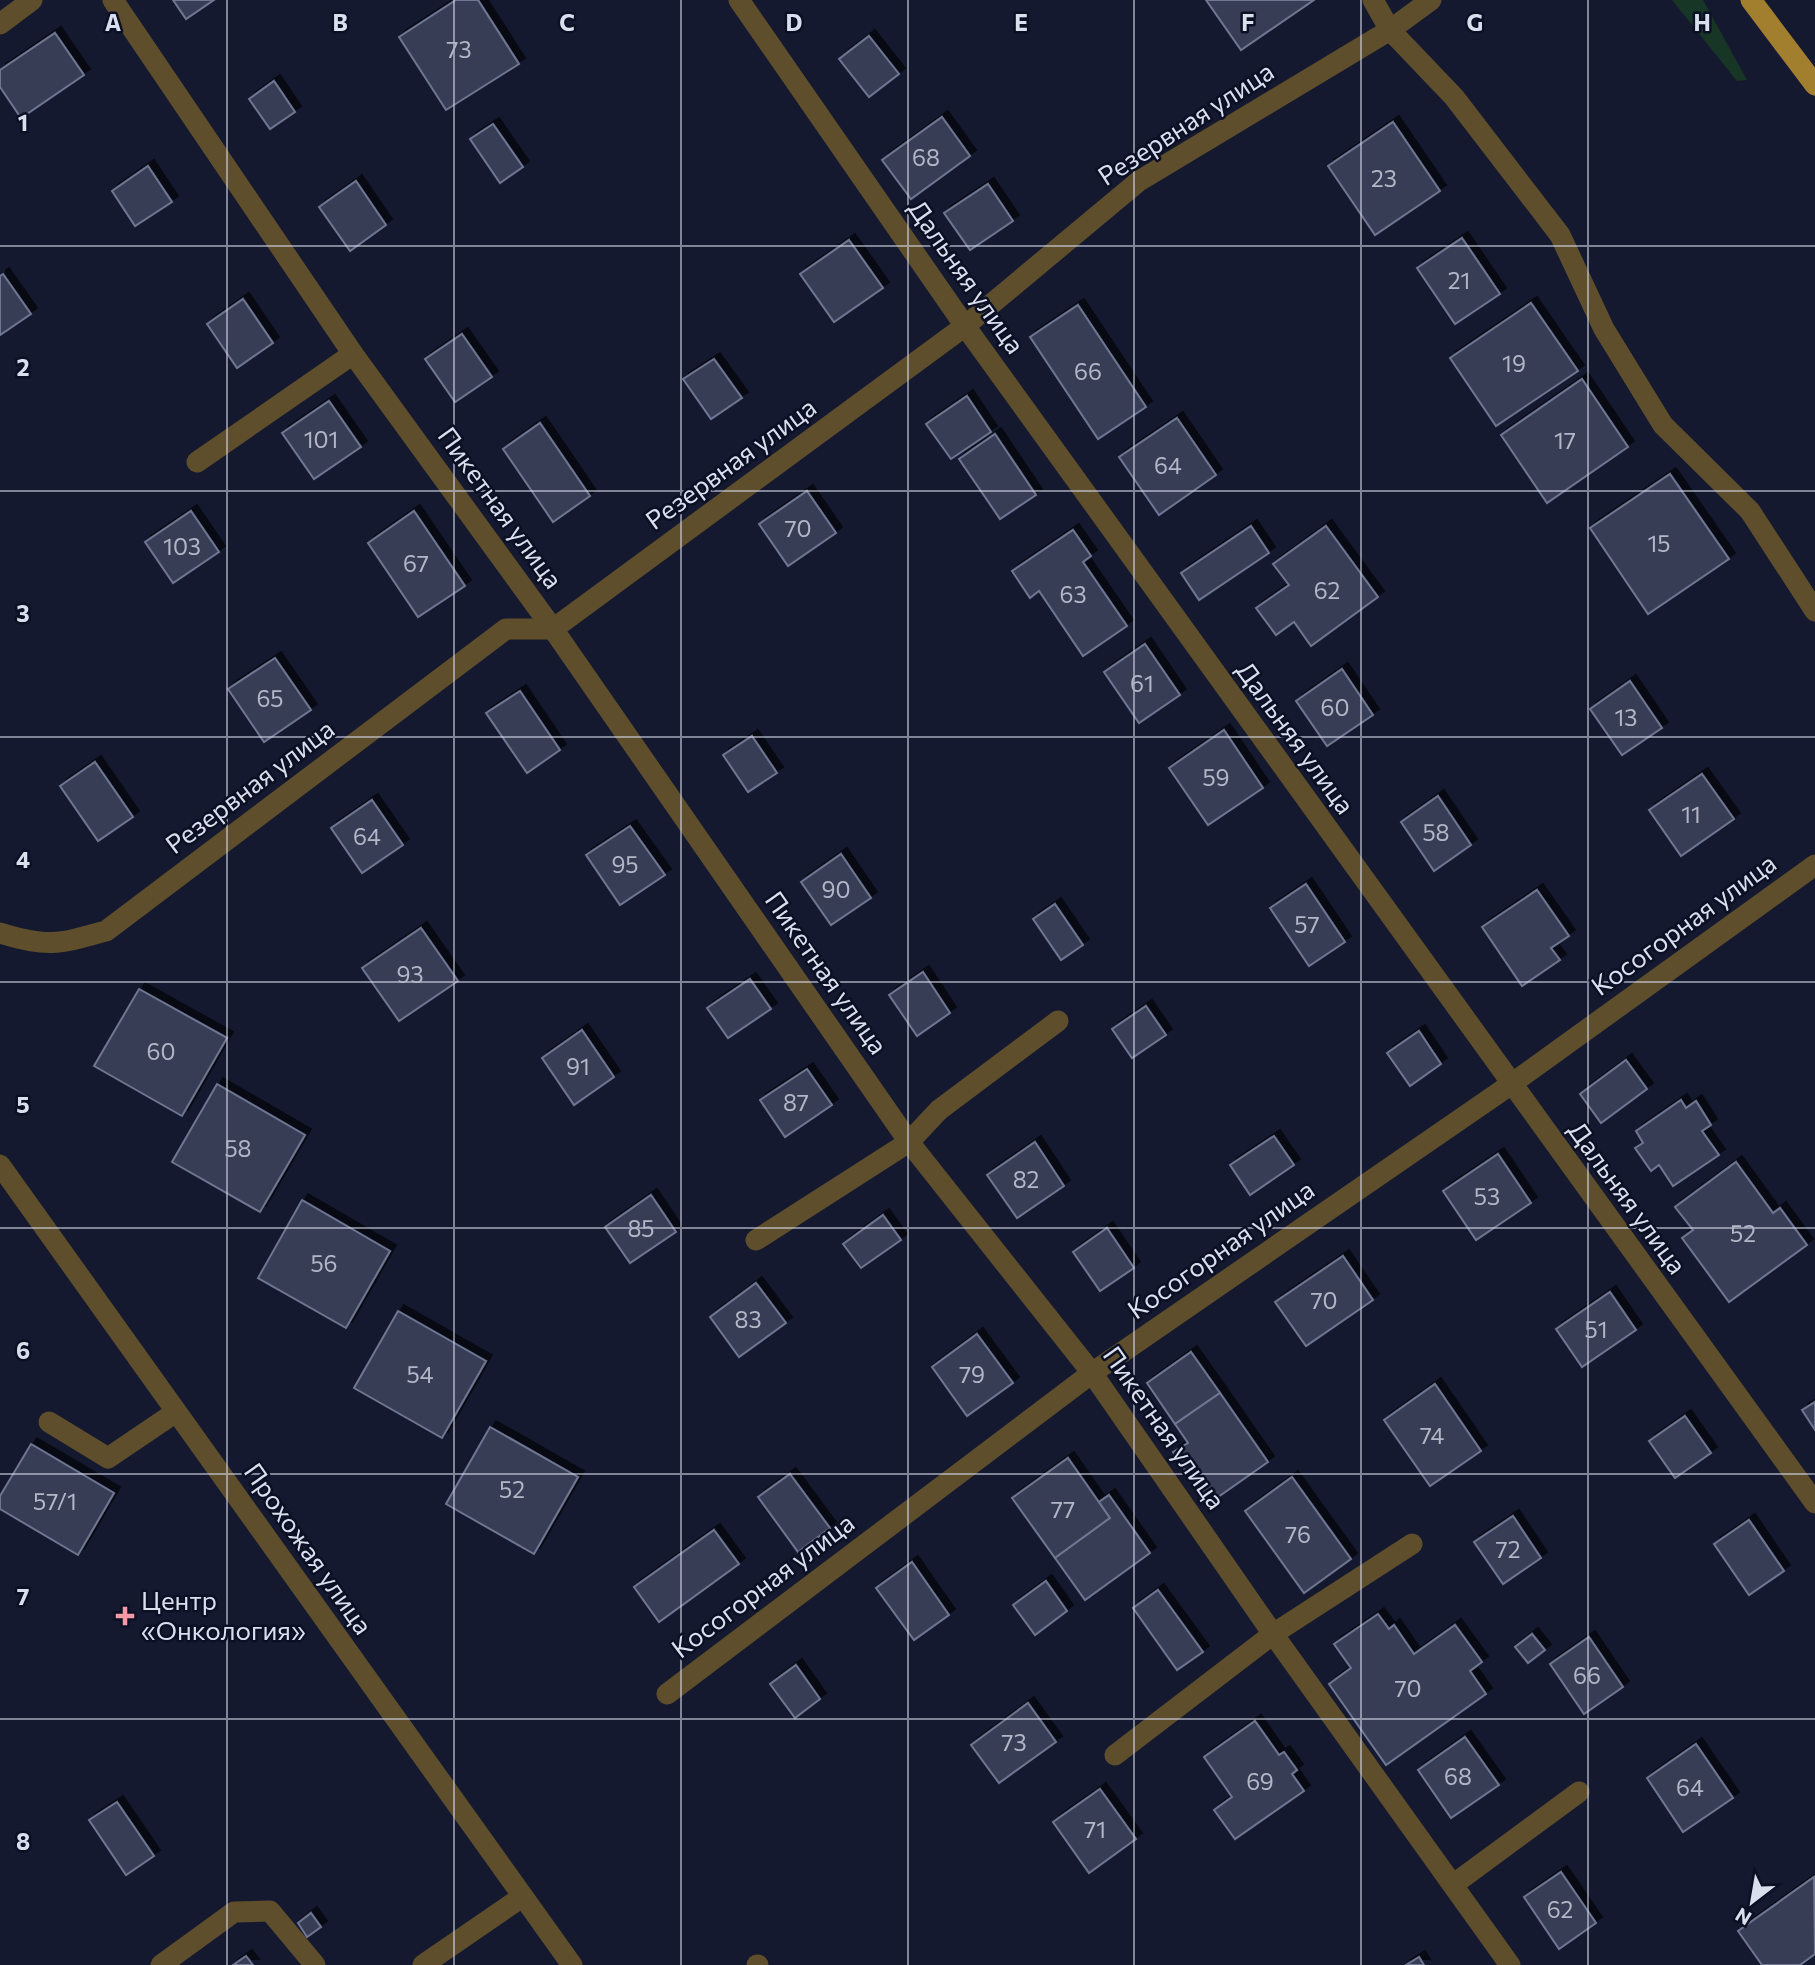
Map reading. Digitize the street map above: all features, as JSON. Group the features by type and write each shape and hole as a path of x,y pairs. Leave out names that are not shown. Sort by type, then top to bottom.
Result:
{"main road":[{"path":"1751,0 1815,85"}],"street":[{"path":"0,24 32,0"},
{"name":"Пикетная улица","path":"113,0 353,354 553,629 909,1142 1093,1373 1273,1634 1510,1965"},
{"name":"Дальняя улица","path":"739,0 965,326 1510,1085 1815,1503"},
{"path":"1373,0 1390,30 1454,97 1560,235 1604,329 1663,425 1750,512 1815,611"},
{"name":"Резервная улица","path":"0,933 26,941 57,945 106,931 506,629 553,629 965,326 1139,181 1390,30 1431,0"},
{"path":"197,462 353,354"},
{"name":"Косогорная улица","path":"667,1694 1093,1373 1510,1085 1815,865"},
{"path":"756,1240 909,1142 939,1110 1058,1021"},
{"name":"Прохожая улица","path":"0,1165 572,1965"},
{"path":"49,1422 108,1458 176,1412"},
{"path":"1115,1755 1273,1634 1412,1544"},
{"path":"1454,1884 1579,1792"},
{"path":"423,1965 522,1897"},
{"path":"161,1965 234,1912 270,1911 315,1965"}],"green space":[{"path":"1672,0 1703,0 1747,80 1737,81"}],"building":[{"path":"173,0 214,0 186,19"},
{"path":"456,0 478,0 519,64 446,110 399,37"},
{"path":"1206,0 1314,0 1241,50"},
{"path":"55,33 84,75 21,118 0,87 0,70"},
{"path":"869,36 899,74 869,97 839,59"},
{"path":"274,81 295,112 270,129 249,99"},
{"path":"942,117 970,156 911,199 882,160"},
{"path":"1393,122 1440,191 1375,235 1328,166"},
{"path":"493,124 523,167 500,183 470,139"},
{"path":"148,166 172,202 135,226 112,191"},
{"path":"356,181 386,225 350,251 319,207"},
{"path":"988,184 1013,221 970,250 944,213"},
{"path":"1462,238 1500,294 1455,324 1417,268"},
{"path":"849,240 883,288 834,322 800,274"},
{"path":"3,274 31,314 0,335 0,276"},
{"path":"243,299 273,343 237,368 207,324"},
{"path":"1531,303 1578,371 1496,426 1450,358"},
{"path":"1078,305 1146,407 1098,439 1030,337"},
{"path":"462,334 492,377 455,402 425,359"},
{"path":"714,359 742,398 711,419 683,379"},
{"path":"1582,379 1628,447 1547,503 1501,435"},
{"path":"967,396 991,432 951,459 926,424"},
{"path":"329,401 361,447 314,479 282,433"},
{"path":"1177,418 1216,475 1159,515 1119,457"},
{"path":"540,423 590,496 553,522 503,449"},
{"path":"995,434 1036,495 1000,519 959,459"},
{"path":"1670,474 1729,559 1648,614 1590,528"},
{"path":"807,491 836,533 788,566 759,524"},
{"path":"191,511 219,552 173,583 145,542"},
{"path":"414,511 465,586 418,617 368,543"},
{"path":"1251,526 1269,553 1199,600 1181,573"},
{"path":"1326,526 1378,597 1311,646 1294,622 1276,635 1256,608 1289,585 1273,564"},
{"path":"1073,530 1091,556 1083,562 1127,626 1083,656 1039,591 1030,598 1012,571"},
{"path":"1145,644 1180,695 1139,723 1104,672"},
{"path":"275,658 311,710 264,742 228,689"},
{"path":"1342,669 1373,715 1327,746 1296,701"},
{"path":"1630,681 1662,728 1622,755 1590,709"},
{"path":"520,691 560,750 527,773 486,713"},
{"path":"1224,730 1263,788 1208,825 1169,768"},
{"path":"752,736 777,773 748,792 723,755"},
{"path":"95,762 133,817 98,841 60,786"},
{"path":"1702,774 1734,819 1681,856 1649,810"},
{"path":"1438,796 1471,845 1434,871 1401,822"},
{"path":"372,800 403,845 362,873 331,828"},
{"path":"630,826 665,875 620,905 586,855"},
{"path":"841,854 871,898 831,925 801,882"},
{"path":"1306,884 1345,942 1309,966 1270,908"},
{"path":"1537,890 1569,936 1551,948 1560,960 1522,986 1482,927"},
{"path":"1055,904 1083,945 1061,960 1033,919"},
{"path":"421,928 458,981 399,1021 362,968"},
{"path":"923,972 950,1013 917,1036 889,995"},
{"path":"750,979 771,1009 728,1038 707,1008"},
{"path":"139,989 227,1038 182,1116 94,1066"},
{"path":"1146,1006 1166,1035 1132,1058 1112,1029"},
{"path":"582,1030 614,1077 574,1105 542,1058"},
{"path":"1419,1031 1441,1064 1410,1086 1387,1053"},
{"path":"1626,1060 1647,1089 1601,1123 1580,1094"},
{"path":"807,1069 832,1105 785,1137 760,1100"},
{"path":"217,1084 305,1135 260,1212 172,1162"},
{"path":"1681,1100 1686,1108 1696,1101 1711,1125 1702,1131 1719,1155 1673,1186 1659,1165 1651,1171 1635,1148 1643,1143 1636,1131"},
{"path":"1274,1136 1294,1165 1250,1195 1230,1165"},
{"path":"1035,1142 1064,1186 1017,1218 987,1175"},
{"path":"1498,1154 1531,1203 1476,1240 1443,1191"},
{"path":"1736,1162 1773,1213 1780,1208 1807,1245 1729,1302 1682,1238 1693,1230 1675,1207"},
{"path":"651,1195 676,1232 630,1263 605,1227"},
{"path":"302,1200 390,1251 346,1328 258,1278"},
{"path":"883,1215 901,1240 861,1268 843,1244"},
{"path":"1107,1228 1134,1268 1100,1291 1073,1252"},
{"path":"1343,1256 1373,1300 1306,1346 1275,1302"},
{"path":"756,1283 786,1323 739,1357 710,1317"},
{"path":"1610,1292 1636,1330 1582,1367 1556,1329"},
{"path":"398,1311 486,1361 442,1438 354,1388"},
{"path":"977,1334 1013,1383 967,1416 932,1367"},
{"path":"1191,1352 1220,1393 1175,1424 1147,1383"},
{"path":"1435,1384 1481,1451 1430,1486 1384,1420"},
{"path":"1220,1393 1268,1462 1208,1504 1173,1452 1188,1443 1175,1424"},
{"path":"1815,1402 1815,1430 1802,1410"},
{"path":"1685,1416 1711,1453 1675,1478 1649,1441"},
{"path":"490,1427 578,1477 534,1554 446,1504"},
{"path":"31,1444 114,1493 78,1555 0,1509 0,1496"},
{"path":"1068,1458 1110,1518 1055,1558 1012,1498"},
{"path":"790,1474 830,1528 798,1552 758,1497"},
{"path":"1292,1477 1351,1559 1304,1593 1245,1511"},
{"path":"1109,1495 1150,1553 1085,1600 1055,1558 1110,1518 1099,1502"},
{"path":"1513,1516 1541,1558 1503,1584 1474,1542"},
{"path":"1749,1520 1784,1571 1749,1595 1714,1544"},
{"path":"714,1530 739,1564 659,1622 634,1587"},
{"path":"912,1562 949,1615 914,1640 876,1588"},
{"path":"1046,1581 1067,1611 1035,1635 1013,1605"},
{"path":"1158,1590 1203,1652 1177,1670 1133,1608"},
{"path":"1378,1614 1389,1629 1394,1625 1414,1654 1455,1625 1482,1662 1470,1671 1486,1694 1386,1765 1329,1684 1351,1668 1334,1644"},
{"path":"1532,1634 1545,1650 1528,1663 1515,1647"},
{"path":"1589,1637 1623,1687 1584,1714 1550,1664"},
{"path":"796,1665 820,1699 795,1718 770,1684"},
{"path":"1028,1703 1056,1742 999,1783 971,1745"},
{"path":"1255,1721 1279,1755 1284,1752 1297,1770 1292,1774 1304,1791 1235,1839 1214,1810 1232,1797 1204,1757"},
{"path":"1465,1737 1499,1785 1451,1818 1418,1770"},
{"path":"1696,1744 1733,1798 1683,1832 1647,1778"},
{"path":"1100,1789 1136,1839 1089,1873 1053,1822"},
{"path":"117,1802 154,1856 126,1875 89,1820"},
{"path":"1561,1872 1596,1923 1559,1949 1524,1897"},
{"path":"1814,1877 1815,1954 1800,1965 1762,1965 1738,1931"},
{"path":"311,1913 321,1927 307,1937 298,1923"},
{"path":"246,1956 253,1965 233,1965"},
{"path":"1419,1957 1424,1965 1406,1965"}],"place":[{"name":"Центр «Онкология»","path":"125,1616"}]}
